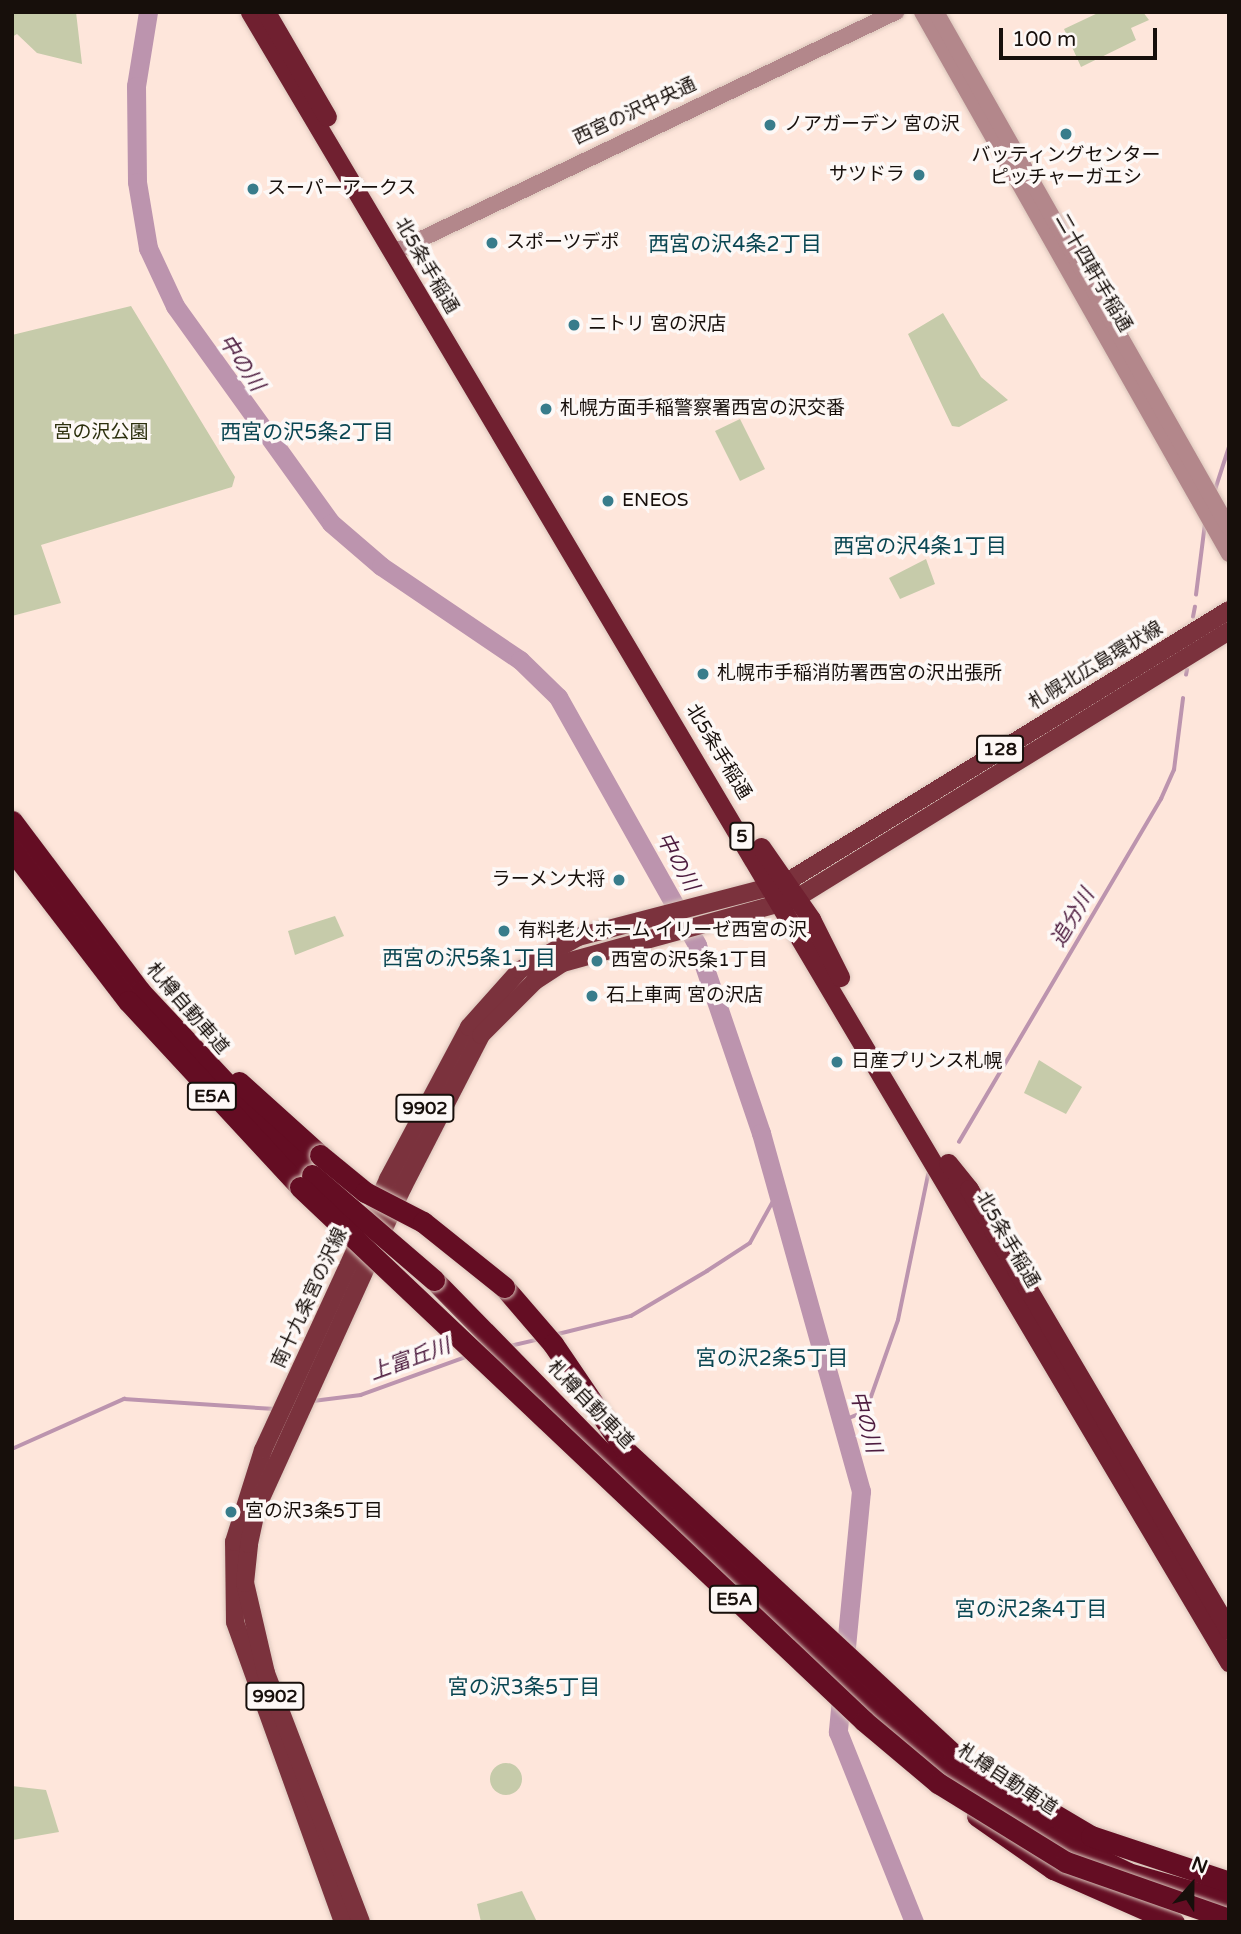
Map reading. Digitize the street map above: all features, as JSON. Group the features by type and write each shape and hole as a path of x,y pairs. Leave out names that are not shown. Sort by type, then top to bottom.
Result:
{"highway":[{"name":"北5条手稲通","path":"250,12 398,250 1229,1630"},
{"name":"北5条手稲通","path":"267,12 398,250"},
{"name":"札樽自動車道","path":"12,821 140,991 310,1172 444,1290 605,1455 914,1744 1054,1837 1128,1873 1229,1902"},
{"name":"札樽自動車道","path":"12,850 128,1001 310,1172 864,1721 938,1783 1066,1862 1229,1919"},
{"name":"北5条手稲通","path":"783,893 1229,1662"},
{"path":"310,1172 365,1192 423,1222 504,1287 553,1344 625,1450 954,1755 1091,1836 1229,1882"},
{"path":"938,1783 1053,1869 1174,1922"}],"main road":[{"name":"札幌北広島環状線","path":"783,893 1229,610"},
{"name":"札幌北広島環状線","path":"783,893 1229,631"},
{"name":"南十九条宮の沢線","path":"343,1922 235,1622 234,1542 272,1430 388,1179 489,1001 520,971 578,937 663,915 783,893"},
{"name":"南十九条宮の沢線","path":"361,1922 266,1673 245,1583 257,1507 403,1187 481,1035 518,996 563,963 706,926 783,893"}],"street":[{"name":"西宮の沢中央通","path":"398,250 896,12"},
{"name":"二十四軒手稲通","path":"922,12 1208,503 1229,528"},
{"name":"二十四軒手稲通","path":"936,12 1189,459 1208,503 1212,523 1229,554"}],"green space":[{"path":"12,12 76,12 82,64 37,53 17,34 12,37"},
{"path":"1100,12 1143,12 1149,20 1131,28 1136,40 1081,67 1064,29"},
{"name":"宮の沢公園","path":"131,306 235,477 232,487 41,545 61,603 12,616 12,335"},
{"path":"943,313 981,377 1008,400 959,427 952,426 908,334"},
{"path":"740,419 765,469 740,481 715,431"},
{"path":"926,559 935,584 900,599 889,578"},
{"path":"335,916 344,936 295,955 288,931"},
{"path":"1039,1060 1082,1087 1066,1114 1024,1093"},
{"path":"506,1763 517,1768 522,1779 517,1790 506,1795 495,1790 490,1779 495,1768"},
{"path":"12,1786 46,1790 59,1832 13,1840"},
{"path":"522,1891 537,1922 481,1922 477,1904"}],"waterway":[{"name":"中の川","path":"148,12 136,86 137,182 148,248 175,306 331,523 381,566 520,660 558,697 697,945 761,1133 861,1491 838,1732 914,1922"},
{"name":"追分川","path":"1215,490 1229,447"},
{"name":"追分川","path":"1196,595 1205,524"},
{"name":"追分川","path":"1193,617 1195,607"},
{"name":"追分川","path":"1186,675 1187,670"},
{"name":"追分川","path":"959,1142 1161,799 1174,770 1183,699"},
{"name":"追分川","path":"844,1420 866,1411 898,1320 928,1175"},
{"name":"上富丘川","path":"554,1335 631,1316 707,1271 750,1243 777,1194"},
{"name":"上富丘川","path":"510,1346 540,1339"},
{"name":"上富丘川","path":"313,1401 361,1395 469,1356"},
{"name":"上富丘川","path":"12,1449 124,1399 275,1409"}],"place":[{"name":"ノアガーデン 宮の沢","path":"770,125"},
{"name":"バッティングセンター ピッチャーガエシ","path":"1066,134"},
{"name":"サツドラ","path":"919,175"},
{"name":"スーパーアークス","path":"253,189"},
{"name":"スポーツデポ","path":"492,243"},
{"name":"ニトリ 宮の沢店","path":"574,325"},
{"name":"札幌方面手稲警察署西宮の沢交番","path":"546,409"},
{"name":"ENEOS","path":"608,501"},
{"name":"札幌市手稲消防署西宮の沢出張所","path":"703,674"},
{"name":"ラーメン大将","path":"619,880"},
{"name":"有料老人ホーム イリーゼ西宮の沢","path":"504,931"},
{"name":"西宮の沢5条1丁目","path":"597,961"},
{"name":"石上車両 宮の沢店","path":"592,996"},
{"name":"日産プリンス札幌","path":"837,1062"},
{"name":"宮の沢3条5丁目","path":"231,1512"}],"district":[{"name":"西宮の沢4条2丁目","path":"735,245"},
{"name":"西宮の沢5条2丁目","path":"307,433"},
{"name":"西宮の沢4条1丁目","path":"920,547"},
{"name":"西宮の沢5条1丁目","path":"469,959"},
{"name":"宮の沢2条5丁目","path":"772,1359"},
{"name":"宮の沢2条4丁目","path":"1031,1610"},
{"name":"宮の沢3条5丁目","path":"524,1688"}]}
